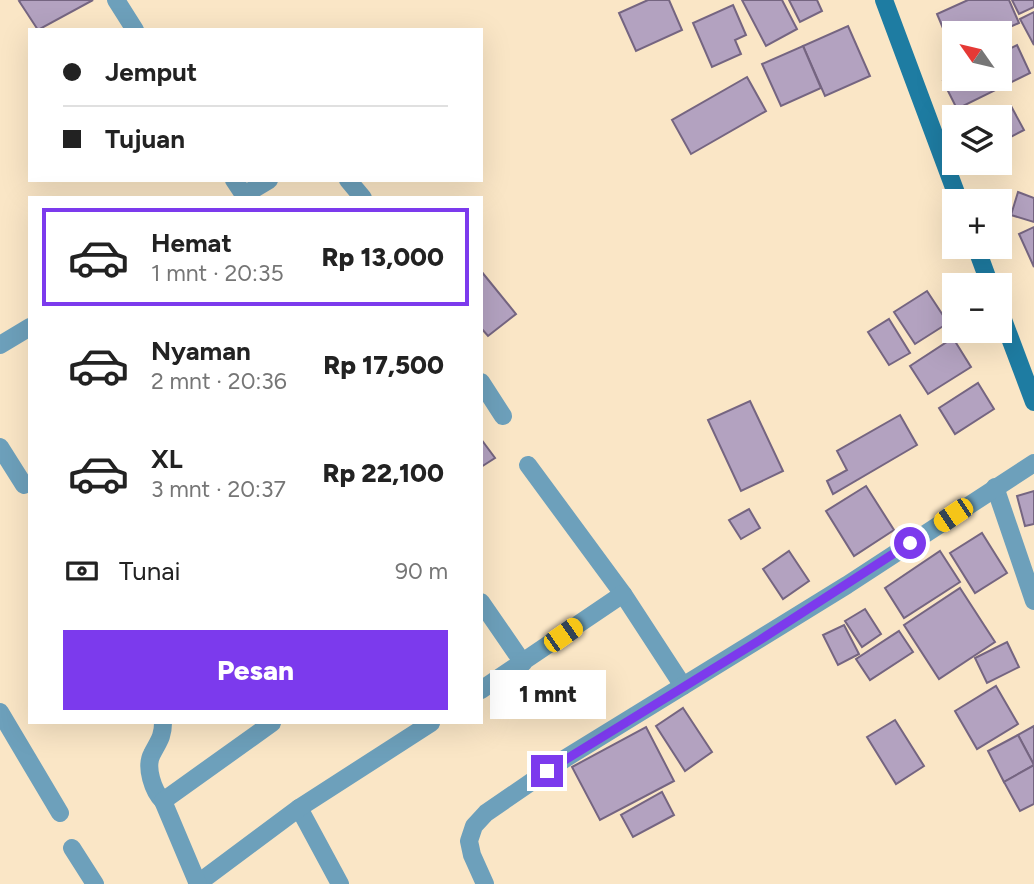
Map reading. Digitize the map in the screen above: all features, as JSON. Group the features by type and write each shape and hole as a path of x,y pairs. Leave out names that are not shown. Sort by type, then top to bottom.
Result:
{"street":[{"path":"116,0 134,28"},
{"path":"884,0 955,189"},
{"path":"241,193 266,182"},
{"path":"350,182 361,196"},
{"path":"0,345 28,328"},
{"path":"1012,343 1034,402"},
{"path":"483,385 503,416"},
{"path":"0,447 24,485"},
{"path":"485,884 469,841 474,826 486,813 566,758 847,586 1034,463"},
{"path":"528,465 623,594 683,687"},
{"path":"995,487 1034,601"},
{"path":"483,689 623,594"},
{"path":"483,605 523,663"},
{"path":"0,712 60,813"},
{"path":"163,724 163,735 150,758 150,774 198,884 299,808 428,724"},
{"path":"163,802 271,724"},
{"path":"299,808 340,884"},
{"path":"72,848 95,884"}],"building":[{"path":"93,0 42,28 37,28 19,1"},
{"path":"648,0 669,0 682,30 636,51 619,13"},
{"path":"742,0 782,0 797,29 766,46"},
{"path":"789,0 817,0 822,11 800,22"},
{"path":"968,0 1009,0 1019,23 1012,26 1012,21 942,21 942,26 937,14"},
{"path":"1012,0 1034,0 1034,7 1019,14"},
{"path":"733,5 746,35 735,40 741,54 712,67 693,23"},
{"path":"1034,12 1034,45 1020,19"},
{"path":"848,26 870,76 825,96 803,46"},
{"path":"1017,45 1030,73 1012,82 1012,48"},
{"path":"803,46 821,88 781,106 762,64"},
{"path":"747,77 766,111 691,154 672,120"},
{"path":"948,91 994,91 965,105 955,105"},
{"path":"1012,108 1024,130 1012,136"},
{"path":"1018,192 1034,198 1034,222 1012,215"},
{"path":"1034,227 1034,267 1019,234"},
{"path":"483,273 516,314 488,336 483,330"},
{"path":"927,291 942,314 942,327 915,344 894,312"},
{"path":"889,319 910,353 889,365 868,332"},
{"path":"945,343 956,343 971,367 928,394 910,366"},
{"path":"978,383 994,409 955,434 939,408"},
{"path":"750,401 783,471 741,491 708,420"},
{"path":"900,415 917,445 833,494 827,481 847,470 837,451"},
{"path":"483,442 495,458 483,466"},
{"path":"866,486 894,530 854,556 826,511"},
{"path":"1034,491 1034,524 1025,526 1017,496"},
{"path":"749,509 760,528 741,539 729,520"},
{"path":"982,533 1007,573 975,593 950,553"},
{"path":"789,551 809,581 783,599 763,569"},
{"path":"940,551 960,582 904,618 885,588"},
{"path":"960,588 995,642 939,679 904,625"},
{"path":"865,609 881,634 862,647 845,621"},
{"path":"844,625 859,654 838,665 823,635"},
{"path":"899,631 913,652 870,680 856,659"},
{"path":"1007,642 1019,667 987,683 975,658"},
{"path":"996,686 1018,724 977,749 955,711"},
{"path":"683,708 712,752 685,771 656,726"},
{"path":"895,720 924,766 896,784 867,737"},
{"path":"1034,726 1034,765 1018,735"},
{"path":"646,727 674,781 600,820 572,767"},
{"path":"1018,735 1034,765 1004,782 988,751"},
{"path":"1034,765 1034,804 1020,811 1004,782"},
{"path":"662,792 674,815 633,837 621,815"}],"route":[{"path":"547,771 847,586 910,543"}]}
